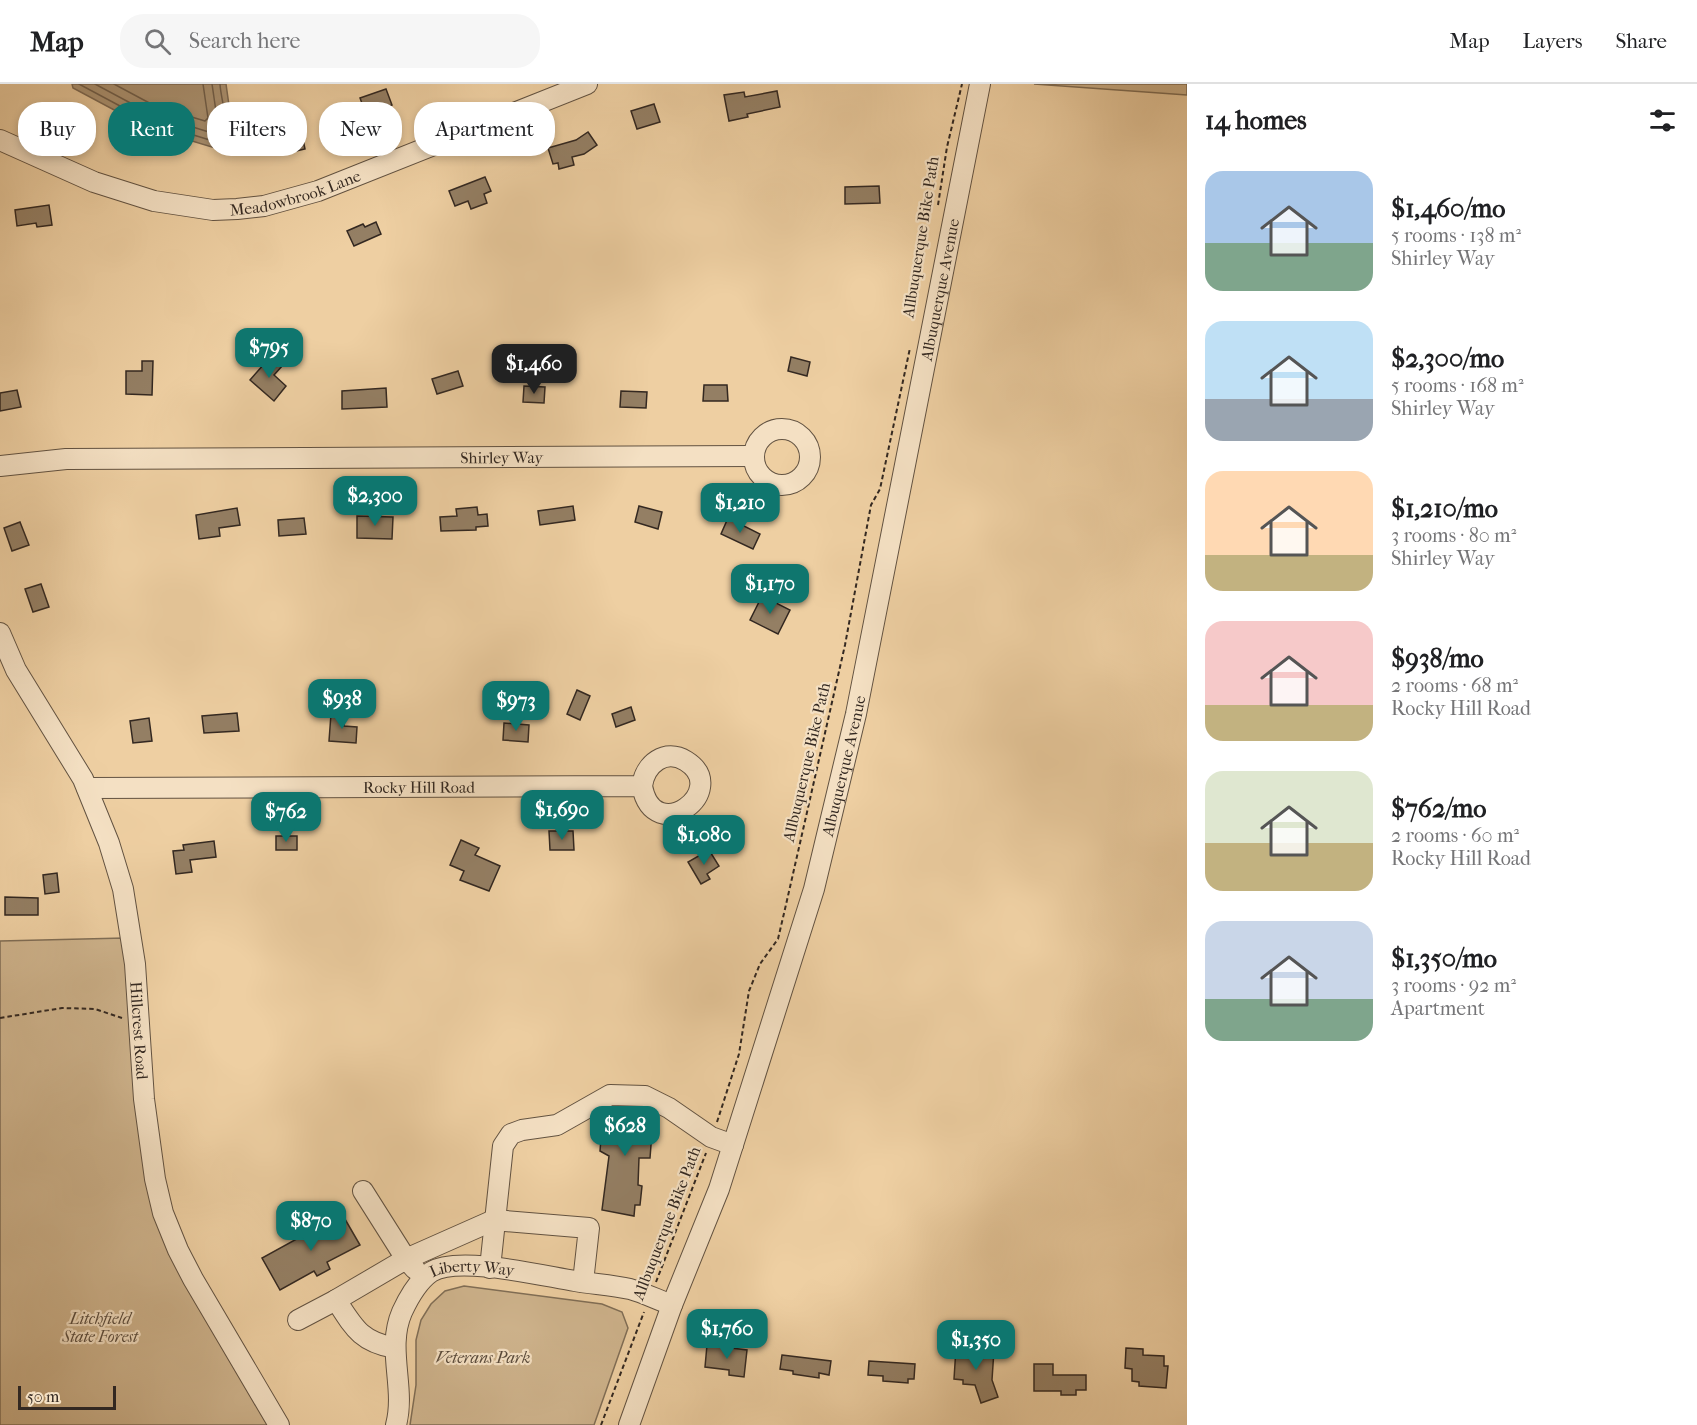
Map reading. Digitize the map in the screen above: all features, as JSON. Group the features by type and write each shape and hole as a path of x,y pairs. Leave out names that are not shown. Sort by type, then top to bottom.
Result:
{"street":[{"name":"Meadowbrook Lane","path":"0,140 94,183 154,201 213,210 237,209 272,204 318,191 549,91 587,84"},
{"name":"Albuquerque Avenue","path":"629,1425 672,1305 719,1189 814,888 856,714 980,84"},
{"name":"Shirley Way","path":"0,466 66,459 753,456"},
{"name":"Hillcrest Road","path":"0,633 16,670 87,788 109,843 127,908 135,964 144,1099 152,1158 163,1213 193,1279 279,1425"},
{"name":"Rocky Hill Road","path":"87,788 642,786"},
{"path":"489,1268 504,1146 511,1134 522,1130 557,1125 610,1095 645,1096 669,1108 711,1137 733,1145"},
{"path":"363,1191 406,1259 423,1280"},
{"path":"298,1320 406,1259 494,1220 589,1228 583,1282"},
{"name":"Liberty Way","path":"396,1425 399,1393 395,1333 409,1298 431,1272 457,1266 489,1268 629,1289 672,1305"},
{"path":"336,1300 361,1335 377,1345 395,1348"}],"path":[{"name":"Allbuquerque Bike Path","path":"938,208 947,147 962,84"},
{"name":"Allbuquerque Bike Path","path":"601,1425 711,1137 739,1053 749,991 760,964 778,939 845,645 871,505 880,489 913,341"},
{"path":"0,1018 62,1008 95,1009 122,1018"}],"green space":[{"path":"1034,84 1187,84 1187,95"},
{"name":"Litchfield State Forest","path":"124,938 149,1181 270,1425 0,1425 0,941"},
{"name":"Veterans Park","path":"464,1286 602,1304 622,1312 628,1328 594,1425 410,1425 416,1385 416,1340 421,1320 431,1304 445,1291"}],"water":[{"path":"72,84 226,84 229,102 207,102 207,146 195,142 195,102 108,102 108,107 73,88"}],"building":[{"path":"386,89 391,102 362,102 360,98"},
{"path":"777,91 780,107 747,114 748,117 729,121 724,95 744,92 745,97"},
{"path":"654,104 660,122 637,129 631,111"},
{"path":"588,132 597,145 584,154 572,157 574,165 559,169 558,163 553,164 550,156 555,156 555,146 576,140"},
{"path":"485,177 491,191 484,194 487,203 471,209 468,201 455,206 449,191"},
{"path":"879,186 880,203 845,204 845,187"},
{"path":"49,205 52,225 37,227 36,223 17,226 15,210"},
{"path":"376,222 381,234 354,246 347,231 363,224 365,227"},
{"path":"272,355 283,365 274,375 286,386 274,401 250,380"},
{"path":"791,357 810,362 807,376 788,371"},
{"path":"142,361 153,361 152,395 126,394 126,371 142,371"},
{"path":"458,371 463,386 437,394 432,379"},
{"path":"704,385 727,385 728,401 703,401"},
{"path":"524,386 545,387 544,403 523,402"},
{"path":"386,388 387,407 342,409 342,391"},
{"path":"17,390 21,407 0,411 0,393"},
{"path":"621,391 647,392 646,408 620,407"},
{"path":"573,506 575,520 540,525 538,511"},
{"path":"639,506 662,512 658,529 635,522"},
{"path":"477,507 478,515 487,514 488,526 476,527 476,530 441,531 440,517 457,516 456,509"},
{"path":"237,508 240,525 219,528 220,536 199,539 196,515"},
{"path":"357,516 393,517 392,539 357,538"},
{"path":"304,518 306,534 279,536 278,520"},
{"path":"728,518 760,534 753,549 721,534"},
{"path":"20,522 29,545 12,551 4,528"},
{"path":"41,584 49,607 33,612 25,589"},
{"path":"762,596 790,610 778,634 750,620"},
{"path":"577,690 590,696 580,720 567,714"},
{"path":"631,707 635,720 616,727 612,714"},
{"path":"237,713 239,731 204,733 202,716"},
{"path":"331,714 345,715 344,726 357,727 356,743 329,741"},
{"path":"149,718 152,741 133,743 130,721"},
{"path":"504,723 529,725 528,742 503,740"},
{"path":"549,831 573,831 574,850 550,850"},
{"path":"276,836 297,836 297,850 276,850"},
{"path":"461,840 479,848 475,855 500,866 489,891 460,880 464,871 450,865"},
{"path":"214,841 216,857 190,860 192,872 176,874 173,851 184,850 183,845"},
{"path":"709,850 719,866 707,874 710,879 701,884 688,862"},
{"path":"57,873 59,892 45,894 43,875"},
{"path":"5,897 38,898 38,915 5,915"},
{"path":"613,1107 642,1108 650,1112 648,1131 652,1132 650,1158 639,1158 638,1185 642,1186 640,1205 635,1205 634,1216 602,1210 609,1156 600,1151 602,1126 608,1126 609,1109"},
{"path":"342,1214 360,1245 327,1262 330,1269 317,1276 314,1271 280,1290 262,1258"},
{"path":"707,1345 747,1350 744,1377 729,1375 729,1370 705,1367"},
{"path":"956,1348 994,1350 992,1380 998,1397 981,1403 975,1385 963,1384 963,1380 954,1379"},
{"path":"1126,1348 1143,1349 1143,1355 1164,1356 1164,1366 1168,1366 1166,1388 1139,1386 1139,1382 1132,1381 1132,1369 1125,1368"},
{"path":"782,1355 831,1361 829,1375 819,1373 819,1378 793,1374 793,1371 780,1369"},
{"path":"869,1361 915,1364 914,1379 908,1379 908,1383 883,1381 883,1376 868,1375"},
{"path":"1034,1364 1053,1364 1053,1375 1086,1375 1086,1390 1076,1390 1076,1395 1061,1395 1061,1391 1034,1391"}]}
